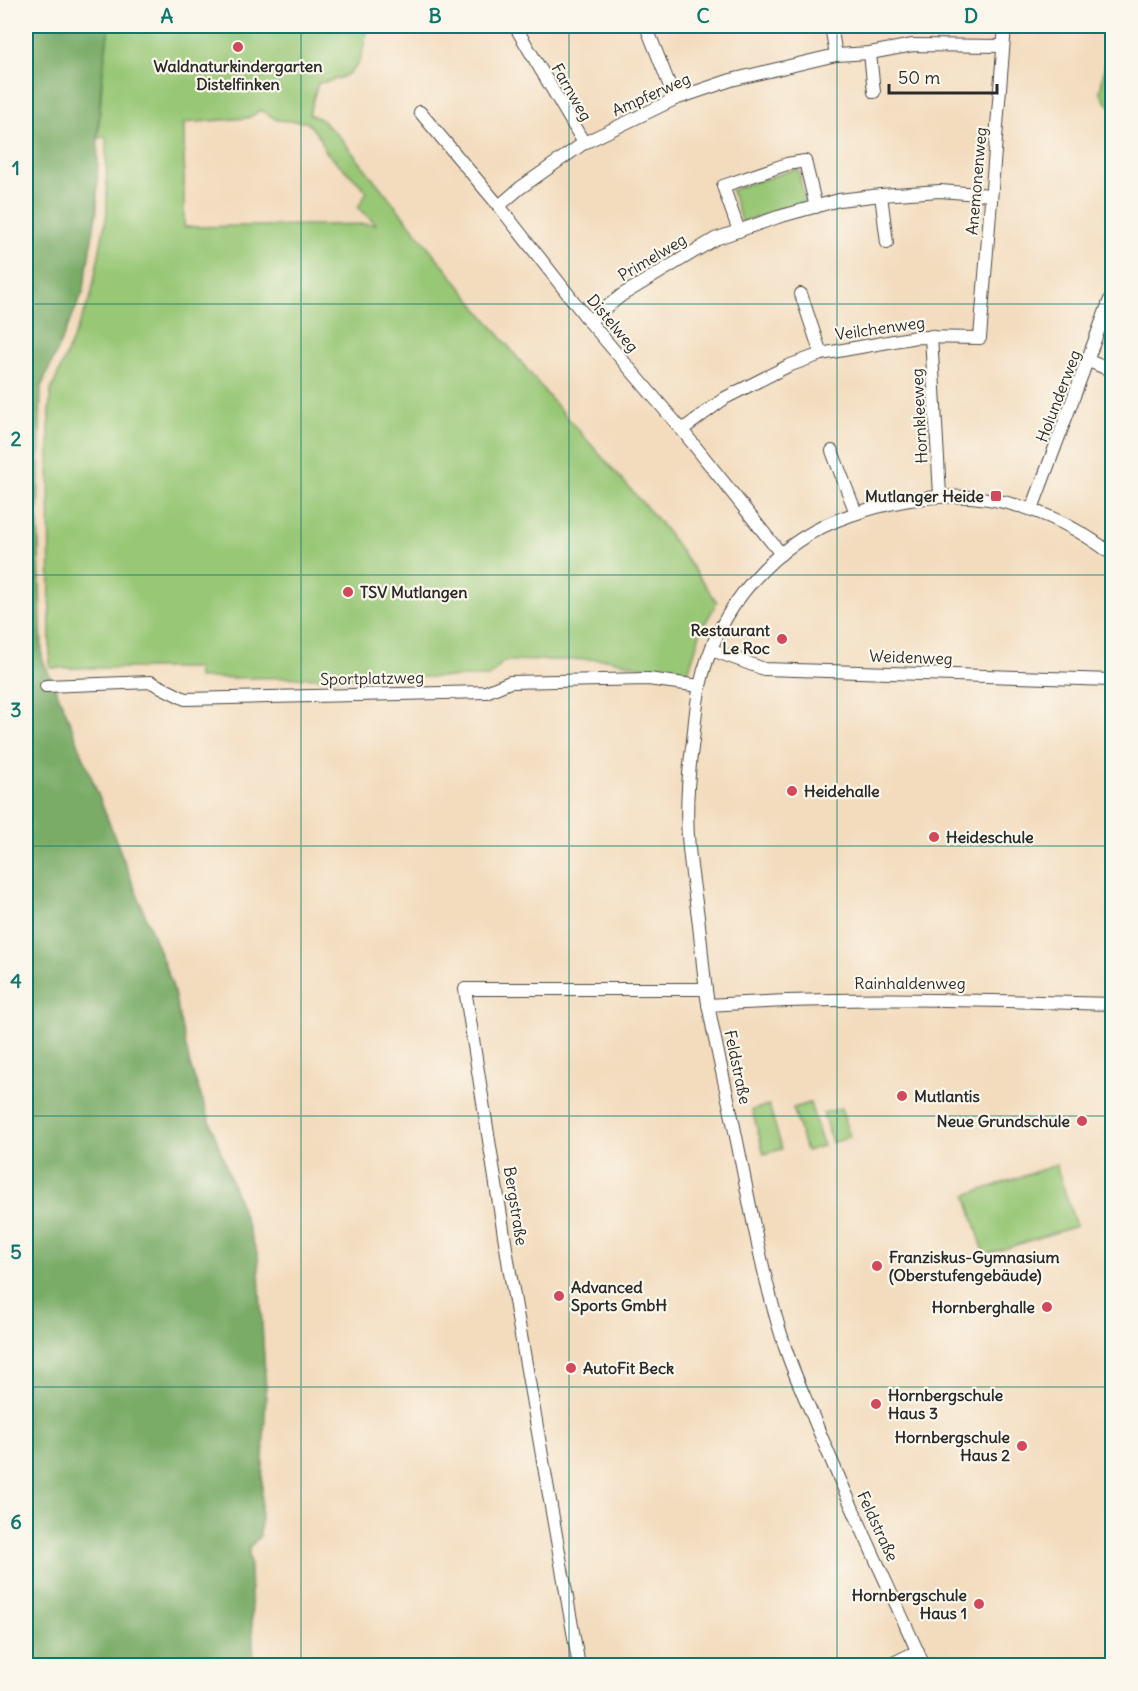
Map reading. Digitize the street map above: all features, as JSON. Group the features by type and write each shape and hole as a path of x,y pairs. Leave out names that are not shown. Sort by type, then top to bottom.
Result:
{"street":[{"name":"Farnweg","path":"515,26 584,143"},
{"path":"645,26 675,99"},
{"path":"831,26 836,55"},
{"name":"Anemonenweg","path":"980,338 1005,26"},
{"name":"Ampferweg","path":"499,206 520,188 584,143 675,99 731,80 836,55 870,53 913,45 1003,46"},
{"path":"870,53 874,92"},
{"name":"Distelweg","path":"420,112 781,554"},
{"path":"739,231 723,186 787,164 806,161 816,207"},
{"name":"Primelweg","path":"589,321 622,295 715,239 778,217 839,200 881,195 940,191 991,195"},
{"path":"881,195 887,243"},
{"name":"Veilchenweg","path":"801,294 821,354"},
{"name":"Holunderweg","path":"1032,509 1113,294"},
{"name":"Veilchenweg","path":"682,430 725,399 788,366 821,354 855,346 931,336 980,338"},
{"name":"Hornkleeweg","path":"931,336 940,495"},
{"path":"1089,362 1113,371"},
{"path":"832,451 856,513"},
{"name":"Feldstraße","path":"924,1665 841,1485 785,1348 759,1252 708,1005 688,844 690,766 700,686 723,623 736,599 754,578 781,554 836,520 893,501 940,495 987,498 1032,509 1068,525 1113,554"},
{"name":"Weidenweg","path":"712,650 764,669 1113,680"},
{"name":"Sportplatzweg","path":"46,686 152,682 185,699 486,692 510,682 648,679 700,686"},
{"name":"Bergstraße","path":"579,1665 510,1273 465,989 706,989"},
{"name":"Rainhaldenweg","path":"708,1005 845,999 1113,1004"},
{"path":"887,1665 918,1651"}],"green space":[{"path":"26,26 109,26 101,85 97,210 83,292 41,387 38,515 42,658 66,712 172,984 190,1065 258,1256 266,1391 260,1536 249,1548 254,1665 26,1666"},
{"path":"109,26 367,26 363,50 356,66 342,77 318,83 309,114 320,119 339,136 550,398 662,525 717,602 701,631 688,673 607,659 504,661 489,677 198,678 197,668 50,668 49,413 51,391 91,296 107,213 106,137 98,138","holes":["261,110 277,120 307,122 321,139 324,150 367,191 358,208 376,224 184,227 184,123 248,118"]},
{"path":"1112,26 1112,107 1100,92"},
{"path":"798,168 805,201 742,222 731,190"},
{"path":"810,1103 823,1146 806,1151 793,1108"},
{"path":"769,1105 782,1149 764,1154 752,1110"},
{"path":"841,1108 850,1137 832,1143 823,1113"},
{"path":"1056,1165 1076,1226 985,1255 966,1195"}],"place":[{"name":"Waldnaturkindergarten Distelfinken","path":"238,47"},
{"name":"Mutlanger Heide","path":"996,496"},
{"name":"TSV Mutlangen","path":"348,592"},
{"name":"Restaurant Le Roc","path":"782,639"},
{"name":"Heidehalle","path":"792,791"},
{"name":"Heideschule","path":"934,837"},
{"name":"Mutlantis","path":"902,1096"},
{"name":"Neue Grundschule","path":"1082,1121"},
{"name":"Franziskus-Gymnasium (Oberstufengebäude)","path":"877,1266"},
{"name":"Advanced Sports GmbH","path":"559,1296"},
{"name":"Hornberghalle","path":"1047,1307"},
{"name":"AutoFit Beck","path":"571,1368"},
{"name":"Hornbergschule Haus 3","path":"876,1404"},
{"name":"Hornbergschule Haus 2","path":"1022,1446"},
{"name":"Hornbergschule Haus 1","path":"979,1604"}]}
